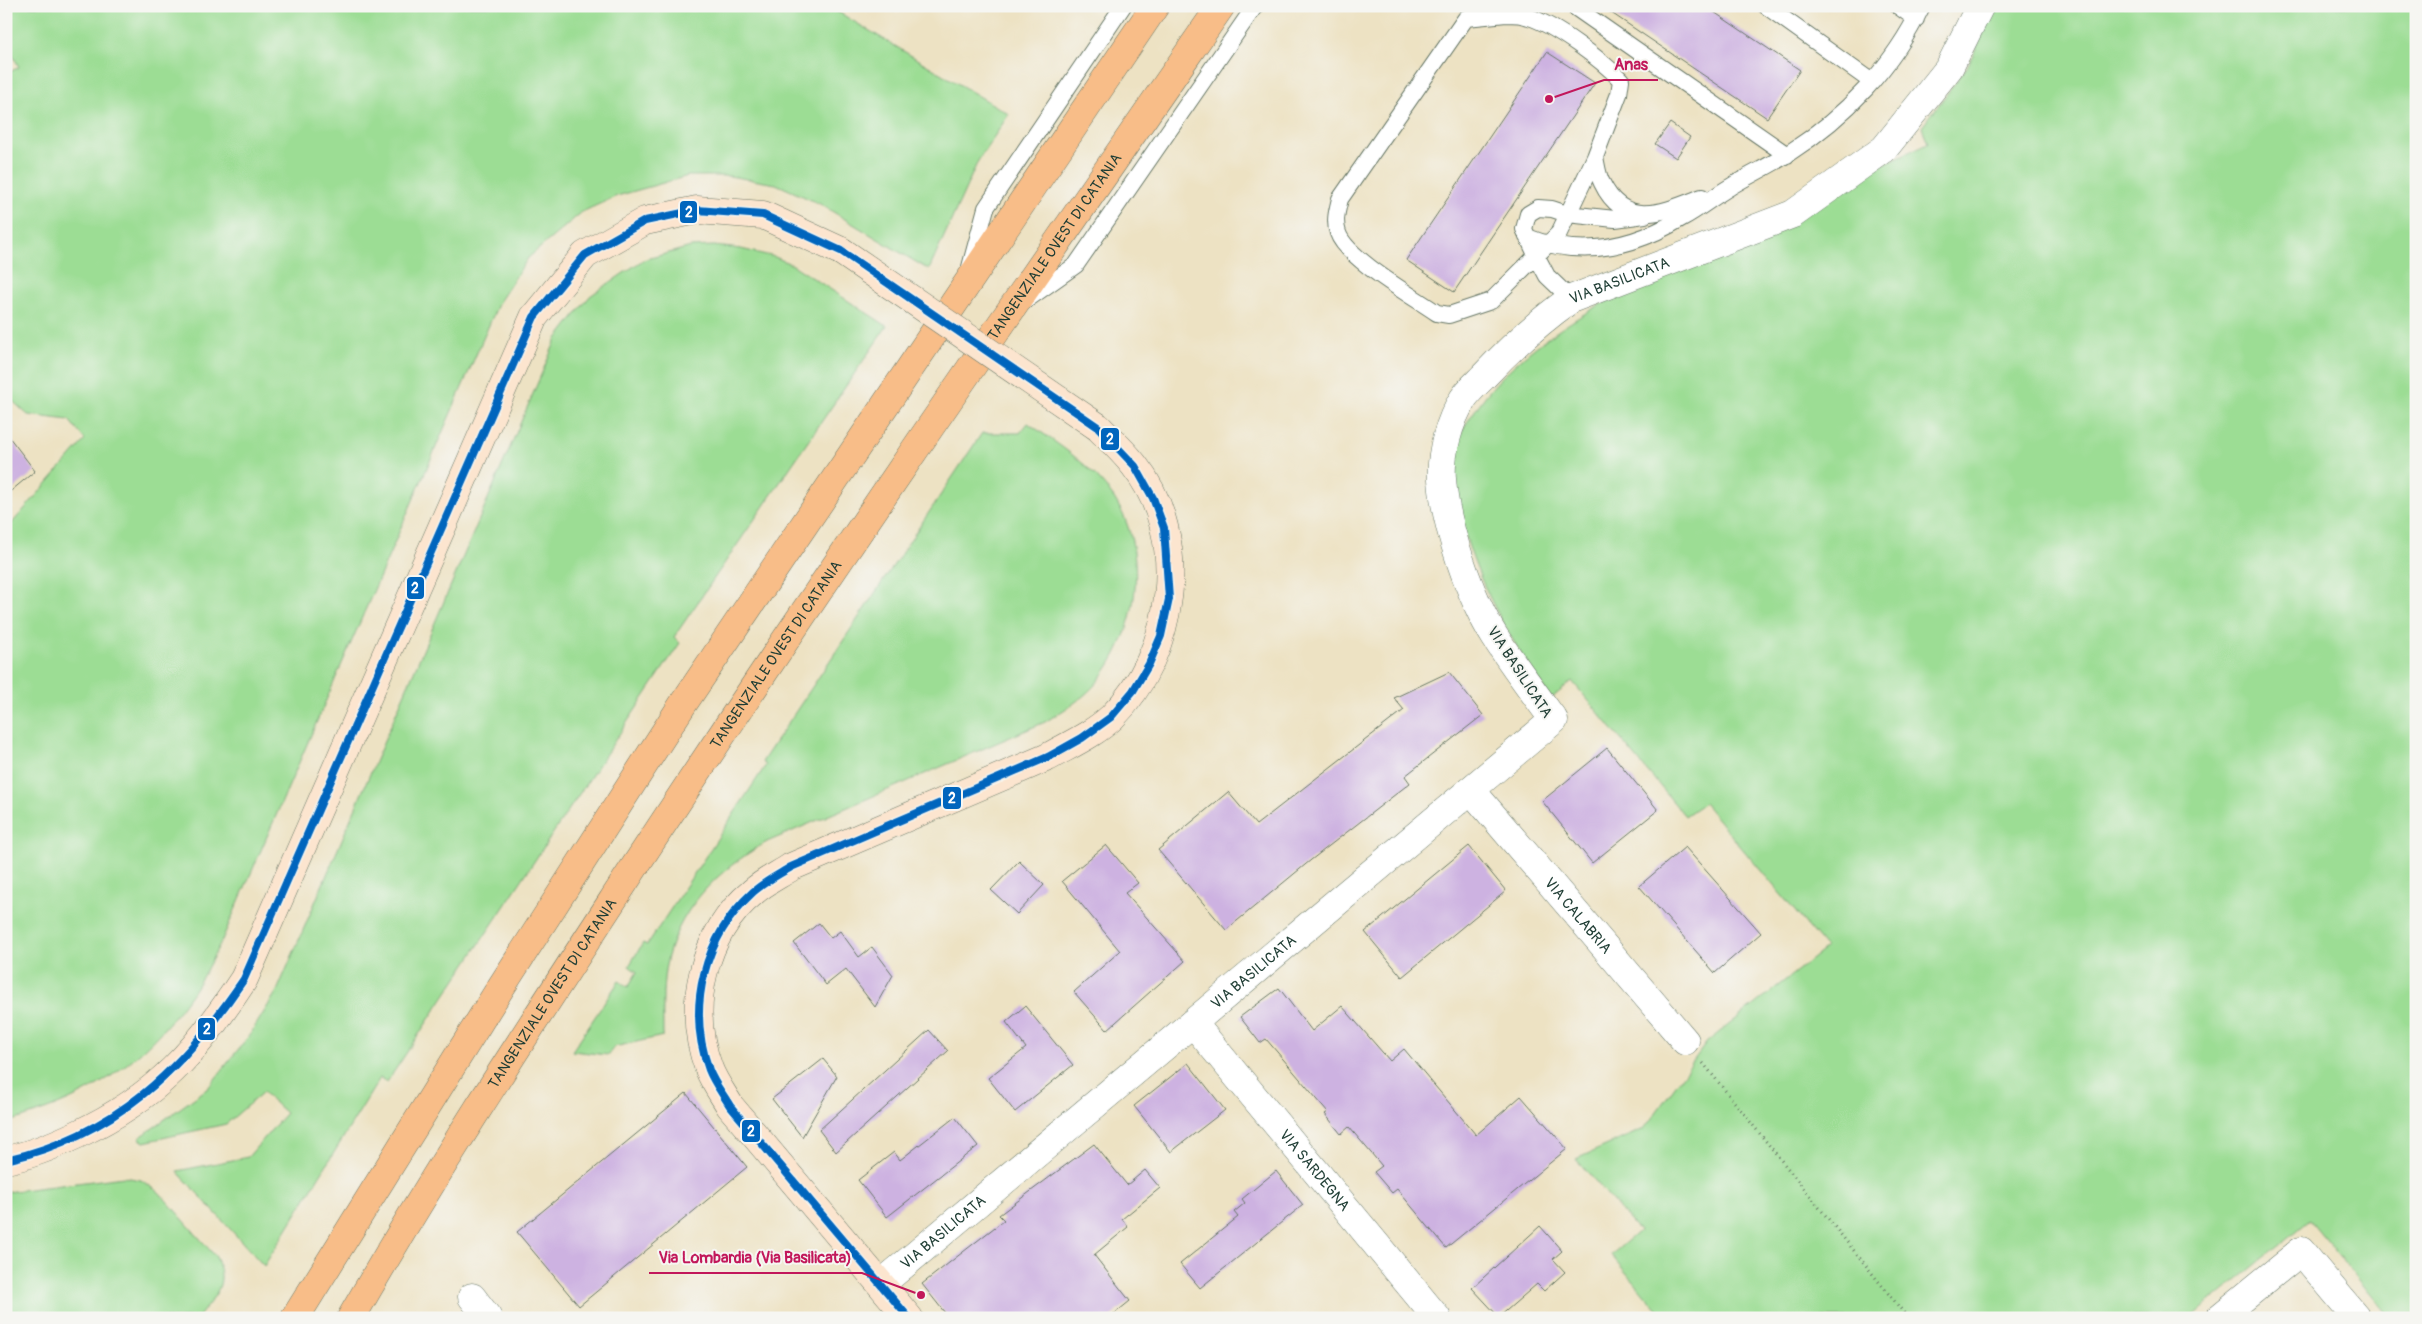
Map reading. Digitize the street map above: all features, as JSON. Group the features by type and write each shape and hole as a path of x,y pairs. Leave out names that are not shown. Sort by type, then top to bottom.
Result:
{"highway":[{"path":"294,1318 496,996 683,704 1155,6"},
{"name":"TANGENZIALE OVEST DI CATANIA","path":"355,1312 539,1014 724,730 1009,312 1221,6"}],"street":[{"name":"VIA BASILICATA","path":"881,1284 1554,720 1494,636 1470,586 1455,541 1442,479 1444,450 1451,424 1463,399 1503,355 1542,320 1571,299 1793,214 1884,149 1950,68 1980,6"},
{"path":"6,1160 61,1142 102,1123 144,1096 194,1047 216,1020 244,979 534,317 585,255 645,221 697,210 763,214 841,251 1098,427 1135,466 1153,498 1164,528 1168,563 1169,599 1161,636 1149,664 1134,691 1111,717 1082,738 1048,758 791,867 753,892 731,915 711,946 700,984 699,1015 702,1046 710,1070 730,1106 909,1318"},
{"name":"VIA CALABRIA","path":"1471,790 1686,1041"},
{"name":"VIA SARDEGNA","path":"1193,1023 1438,1318"},
{"path":"2219,1318 2301,1251 2357,1318"},
{"path":"472,1297 488,1318"}],"lane":[{"path":"964,288 986,208 1123,6"},
{"path":"1009,312 1076,265 1255,6"},
{"path":"1577,6 1576,8 1787,154"},
{"path":"1766,6 1872,82"},
{"path":"1542,251 1600,250 1623,244 1682,218 1730,186 1815,136 1845,110 1896,53 1919,13 1898,6"},
{"path":"1506,14 1527,16 1545,23 1609,68 1621,80 1619,94 1595,157 1567,214 1559,233 1491,301 1449,315 1437,312 1348,251 1338,234 1335,216 1340,199 1466,18 1506,14"},
{"path":"1595,157 1602,183 1616,202 1630,211 1645,215"},
{"path":"1571,299 1547,276 1542,251 1527,237 1524,229 1528,214 1538,208 1552,209 1567,214 1615,219 1645,215 1663,212 1730,186"}],"path":[{"path":"1686,1041 1908,1318"}],"green space":[{"path":"6,6 828,6 1009,114 978,161 929,270 820,204 776,184 729,176 688,176 617,196 582,212 528,258 499,302 222,940 200,981 174,1017 134,1059 119,1071 68,1101 6,1123 6,530 85,440 69,420 28,415 6,395 6,74 19,67 6,42"},
{"path":"1996,6 2416,6 2416,1318 2390,1318 2310,1220 2191,1318 1665,1318 1611,1255 1639,1231 1576,1159 1644,1129 1707,1042 1826,948 1704,803 1685,816 1572,681 1551,699 1521,654 1494,607 1473,558 1464,532 1458,505 1454,468 1457,442 1471,416 1498,381 1528,353 1562,328 1637,285 1928,143 1922,127 1967,67"},
{"path":"714,246 741,249 775,257 793,265 887,326 674,637 680,643 387,1082 380,1078 264,1266 177,1171 248,1157 286,1113 263,1092 226,1124 144,1142 139,1138 208,1088 251,1033 277,991 556,340 590,296 643,260 691,247"},
{"path":"1028,423 1086,466 1106,486 1126,520 1133,544 1136,569 1134,595 1129,620 1121,644 1109,666 1089,691 1071,706 1045,722 767,842 749,853 715,879 688,911 678,929 670,949 665,970 663,1036 614,1047 608,1055 572,1051 619,981 628,987 637,972 629,966 643,943 647,945 766,765 762,762 982,433 1020,433"},
{"path":"124,1177 141,1180 159,1192 216,1257 220,1267 220,1283 215,1296 198,1318 6,1318 6,1192"}],"building":[{"path":"1601,6 1705,6 1800,70 1767,118"},
{"path":"1547,52 1595,83 1454,292 1406,260"},
{"path":"1670,123 1690,137 1676,158 1655,144"},
{"path":"6,433 35,471 6,495"},
{"path":"1449,672 1483,715 1405,776 1410,783 1311,860 1226,930 1158,850 1228,792 1256,825 1404,710 1394,698"},
{"path":"1607,748 1658,810 1592,863 1542,801"},
{"path":"1106,845 1138,883 1125,893 1185,961 1107,1030 1074,992 1120,951 1062,881"},
{"path":"1469,846 1506,891 1402,977 1365,932"},
{"path":"1685,847 1761,933 1715,973 1639,886"},
{"path":"1019,861 1044,885 1017,914 991,890"},
{"path":"819,923 831,938 840,931 859,957 872,947 893,975 875,1007 846,969 826,985 794,943"},
{"path":"1279,988 1312,1031 1342,1006 1390,1061 1404,1049 1476,1135 1521,1096 1567,1149 1446,1248 1397,1189 1392,1193 1374,1172 1382,1166 1349,1127 1341,1134 1325,1114 1328,1112 1266,1039 1260,1043 1240,1017"},
{"path":"1025,1006 1073,1065 1015,1112 988,1078 1026,1048 1006,1022"},
{"path":"929,1030 948,1051 836,1152 819,1130"},
{"path":"823,1059 837,1076 802,1137 772,1099"},
{"path":"1188,1063 1225,1110 1171,1152 1134,1106"},
{"path":"686,1093 747,1167 579,1306 517,1232"},
{"path":"955,1117 978,1146 887,1217 858,1180 894,1152 900,1160"},
{"path":"1094,1144 1127,1185 1145,1170 1160,1188 1122,1219 1128,1227 1094,1255 1130,1301 1109,1318 949,1318 922,1284 1004,1220 999,1215"},
{"path":"1276,1171 1303,1205 1200,1288 1180,1264 1238,1217 1234,1212 1245,1203 1242,1199"},
{"path":"1540,1226 1562,1251 1553,1259 1565,1272 1544,1291 1537,1284 1499,1317 1472,1288"}],"transit line":[{"name":"2","path":"6,1160 45,1149 81,1134 114,1115 143,1094 197,1042 244,979 534,317 585,255 645,221 697,210 763,215 841,251 1098,427 1135,466 1153,498 1164,528 1169,599 1161,636 1149,664 1133,691 1111,717 1082,738 1048,757 791,867 753,892 736,910 722,930 711,951 704,974 699,1022 702,1046 709,1070 716,1084 730,1106 909,1318"}],"place":[{"name":"Anas","path":"1549,99"},
{"name":"Via Lombardia (Via Basilicata)","path":"921,1295"}]}
